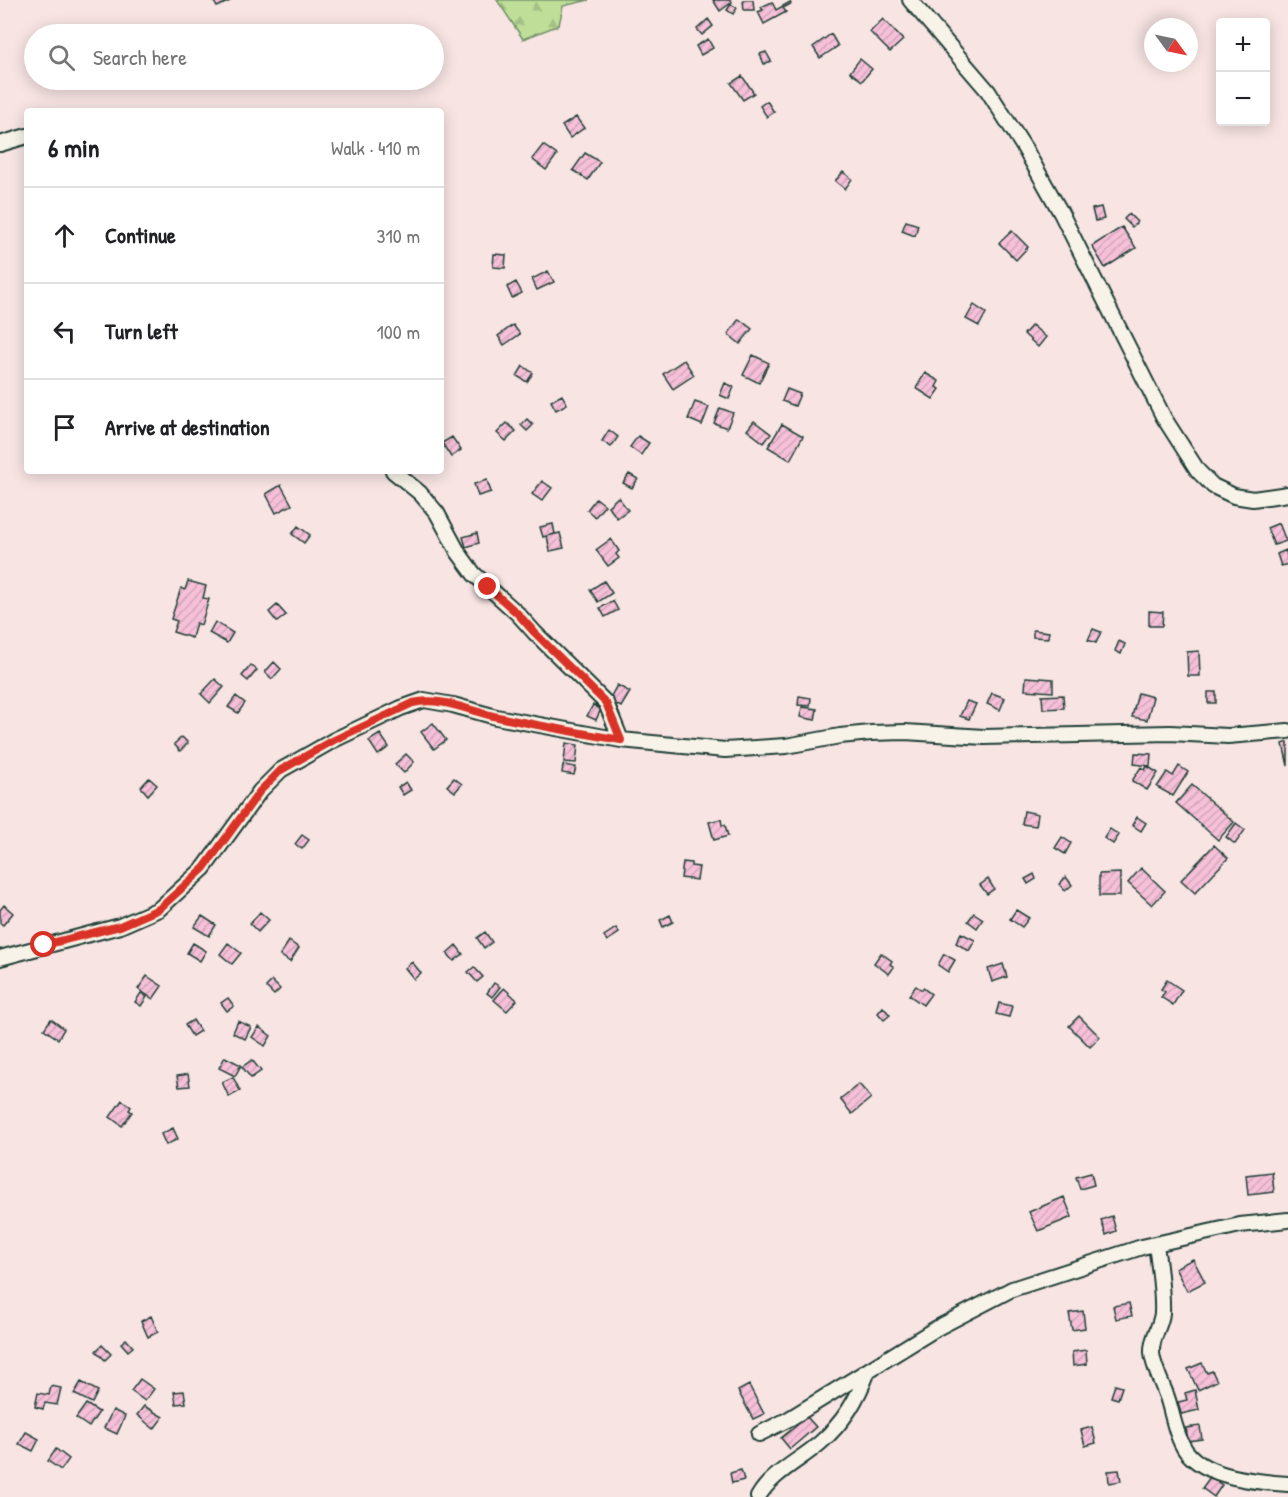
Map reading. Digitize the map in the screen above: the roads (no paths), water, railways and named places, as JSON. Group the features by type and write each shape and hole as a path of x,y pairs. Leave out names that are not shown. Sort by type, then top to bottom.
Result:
{"street":[{"path":"910,0 988,91 1026,149 1067,224 1164,418 1198,471 1213,486 1234,496 1252,499 1288,494"},
{"path":"0,144 24,137"},
{"path":"397,474 420,493 437,513 458,552 474,574 518,614 606,703 621,740"},
{"path":"0,957 112,928 159,909 204,868 260,791 281,770 334,740 424,700 496,717 621,740 725,750 786,747 840,736 871,733 905,732 984,737 1170,733 1228,736 1288,731"},
{"path":"759,1434 789,1419 838,1386 868,1371 937,1328 1012,1289 1087,1264 1156,1245 1240,1225 1288,1220"},
{"path":"1156,1245 1162,1315 1152,1354 1180,1439 1187,1453 1203,1465 1222,1473 1247,1480 1288,1484"},
{"path":"758,1497 765,1485 820,1443 843,1419 858,1398 868,1371"}]}
